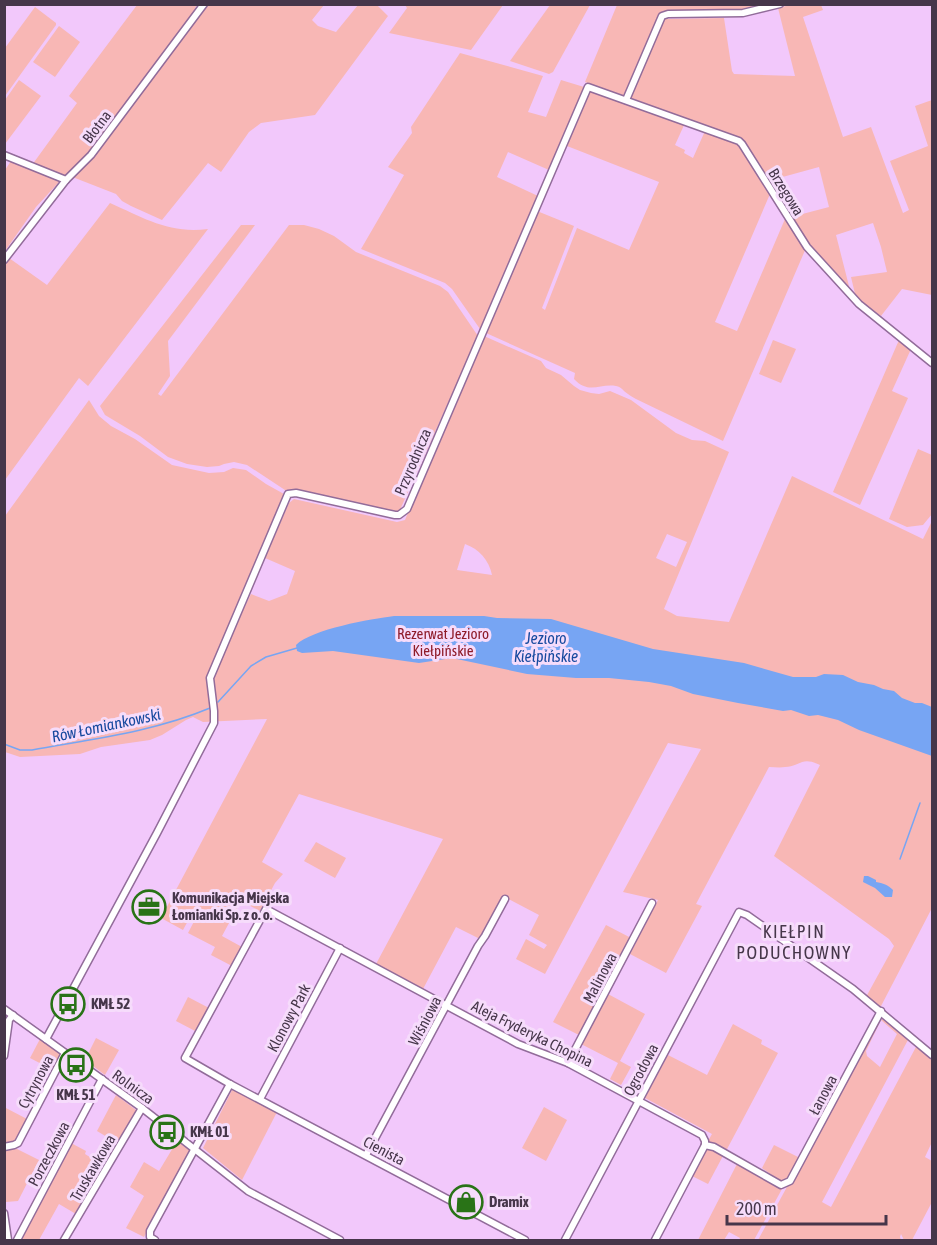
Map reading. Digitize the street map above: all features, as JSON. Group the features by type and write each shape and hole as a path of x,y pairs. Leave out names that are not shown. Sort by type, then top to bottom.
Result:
{"street":[{"name":"Błotna","path":"4,260 66,180 91,155 204,4"},
{"path":"626,100 662,16 743,13 780,4"},
{"name":"Brzegowa","path":"588,87 739,141 807,247 859,304 933,363"},
{"name":"Przyrodnicza","path":"46,1039 214,723 210,678 288,494 296,493 395,516 407,508 588,87"},
{"path":"4,155 66,180"},
{"name":"Wiśniowa","path":"366,1155 505,899"},
{"name":"Malinowa","path":"568,1063 652,903"},
{"name":"Aleja Fryderyka Chopina","path":"266,909 518,1044 568,1063 702,1135 705,1145 714,1147 781,1185"},
{"name":"Cienista","path":"266,909 185,1058 525,1240"},
{"name":"Ogrodowa","path":"565,1240 740,912 853,989 881,1011"},
{"name":"Klonowy Park","path":"260,1099 340,948"},
{"name":"Rolnicza","path":"4,1009 142,1107 248,1191 340,1240"},
{"path":"881,1011 933,1055"},
{"name":"Łanowa","path":"781,1185 792,1179 881,1011"},
{"path":"4,1056 9,1020 13,1015"},
{"name":"Cytrynowa","path":"4,1147 18,1143 65,1053"},
{"name":"Porzeczkowa","path":"16,1240 102,1079"},
{"path":"155,1240 150,1237 150,1231 230,1084"},
{"name":"Truskawkowa","path":"64,1240 142,1107"},
{"path":"655,1240 705,1145"},
{"path":"4,1213 8,1240"}],"green space":[{"path":"137,5 197,5 195,8 198,9 85,158 66,178 32,165 77,103 69,96"},
{"path":"207,5 324,5 312,20 318,26 336,32 358,5 377,5 388,16 315,115 261,123 249,132 221,172 208,163 162,220 122,201 116,194 72,175 102,146"},
{"path":"405,5 503,5 471,50 389,33 407,8"},
{"path":"550,5 590,5 553,72 549,74 510,61"},
{"path":"617,5 773,5 740,11 663,11 658,15 625,97 585,82"},
{"path":"790,5 821,5 823,10 803,17 843,137 871,127 903,213 909,210 890,161 928,146 915,106 932,100 932,295 902,289 881,316 856,298 851,277 887,272 873,223 836,235 851,294 804,239 791,217 829,207 819,167 768,181 740,138 631,98 663,19 724,18 734,74 795,76 778,8"},
{"path":"35,7 56,25 5,96 5,48"},
{"path":"59,26 80,42 55,77 33,62"},
{"path":"460,53 543,76 528,112 546,117 561,80 584,87 549,170 508,152 497,177 538,196 480,329 452,289 445,283 361,249 404,175 388,167 412,133 411,127"},
{"path":"19,80 41,96 5,144 5,100"},
{"path":"591,90 685,123 675,145 685,150 684,153 693,158 705,131 738,143 770,194 715,322 737,331 785,219 806,248 723,441 636,399 621,388 610,385 590,387 579,384 574,379 575,373 486,333 537,211 574,226 542,308 545,310 577,228 629,250 659,182 567,146"},
{"path":"11,161 60,181 36,207 5,251 5,170"},
{"path":"110,203 157,224 181,229 208,229 88,386 79,378 5,480 5,265 9,258 47,285"},
{"path":"241,225 255,225 168,341 170,376 158,394 161,396 289,225 304,225 319,229 334,236 356,252 440,286 448,292 478,336 399,512 288,492 247,465 234,462 207,467 187,464 168,457 140,436 105,415 100,406"},
{"name":"Rezerwat Jezioro Kiełpińskie","path":"484,336 541,361 546,368 561,375 580,390 599,394 610,391 631,400 676,433 692,440 705,441 729,452 664,609 677,616 729,622 792,476 923,539 932,521 932,908 880,1008 866,997 894,946 889,939 774,856 820,765 814,762 805,761 791,766 769,767 696,904 702,906 666,973 630,954 658,900 623,892 701,749 668,743 545,974 516,959 526,939 544,949 547,945 529,935 539,915 503,896 480,939 456,927 423,989 376,964 443,839 299,794 262,862 283,874 275,883 260,911 241,901 222,936 242,947 232,966 211,955 215,947 188,933 201,908 196,906 183,930 161,918 267,719 203,722 193,717 150,740 101,747 80,754 20,757 5,752 5,516 89,400 99,416 111,426 135,439 172,465 209,473 224,472 233,468 246,470 284,494 235,614 243,610 251,594 269,601 287,594 295,571 265,558 289,503 294,499 397,522 405,520 443,426","holes":["667,534 687,542 676,567 656,558","465,544 483,556 492,575 457,570"]},
{"path":"773,340 796,349 781,383 759,374"},
{"path":"899,340 911,349 892,391 908,398 860,505 833,492"},
{"path":"918,449 932,455 932,514 923,525 907,527 889,519"},
{"path":"316,842 346,858 335,878 304,861"},
{"path":"606,925 633,939 581,1036 553,1022"},
{"path":"608,994 645,1014 620,1061 631,1067 621,1085 610,1079 618,1063 581,1044"},
{"path":"188,997 209,1008 197,1032 176,1021"},
{"path":"884,1016 909,1038 822,1202 831,1207 917,1045 932,1057 932,1142 925,1157 932,1161 932,1202 912,1240 904,1240 901,1234 901,1240 758,1240 788,1185 791,1184 879,1018 882,1020","holes":["881,1020 897,1034 880,1067 867,1056 866,1051"]},
{"path":"733,1024 762,1040 761,1044 778,1053 726,1151 708,1141 712,1134 645,1098 668,1055 707,1075"},
{"path":"96,1038 119,1050 105,1075 85,1060"},
{"path":"40,1039 59,1053 60,1056 53,1070 30,1058"},
{"path":"235,1089 277,1112 242,1180 203,1148 232,1090"},
{"path":"116,1095 136,1110 117,1143 97,1131"},
{"path":"4,1107 27,1119 14,1143 5,1144"},
{"path":"544,1107 567,1120 546,1161 522,1148"},
{"path":"177,1141 191,1151 144,1237 126,1228 144,1196 130,1187 144,1162 159,1171"},
{"path":"71,1143 86,1151 85,1154 104,1166 76,1214 59,1204 39,1240 20,1240"},
{"path":"774,1145 800,1158 789,1180 783,1183 762,1168"},
{"path":"710,1147 724,1154 708,1184 690,1175 706,1148"},
{"path":"17,1149 39,1160 18,1201 6,1202 4,1150"},
{"path":"738,1162 782,1189 754,1240 739,1240 740,1238 729,1232 724,1240 698,1240"}],"water":[{"name":"Jezioro Kiełpińskie","path":"394,616 551,619 653,649 744,663 793,677 843,675 858,682 894,691 902,698 932,707 932,756 859,730 838,720 693,694 671,686 649,682 527,674 452,658 419,663 333,651 302,653 297,651 296,645 315,634 342,626"},
{"path":"864,876 893,890 892,897 885,897 875,888 863,882"}],"waterway":[{"name":"Rów Łomiankowski","path":"218,702 251,666 266,657 297,648"},
{"name":"Rów Łomiankowski","path":"4,744 20,750 32,750 144,729 210,708"},
{"path":"900,859 920,803"}],"place":[{"name":"Komunikacja Miejska Łomianki Sp. z o. o.","path":"149,907"},
{"name":"KMŁ 52","path":"68,1004"},
{"name":"KMŁ 51","path":"76,1065"},
{"name":"KMŁ 01","path":"167,1132"},
{"name":"Dramix","path":"466,1202"}],"district":[{"name":"KIEŁPIN PODUCHOWNY","path":"794,942"}]}
